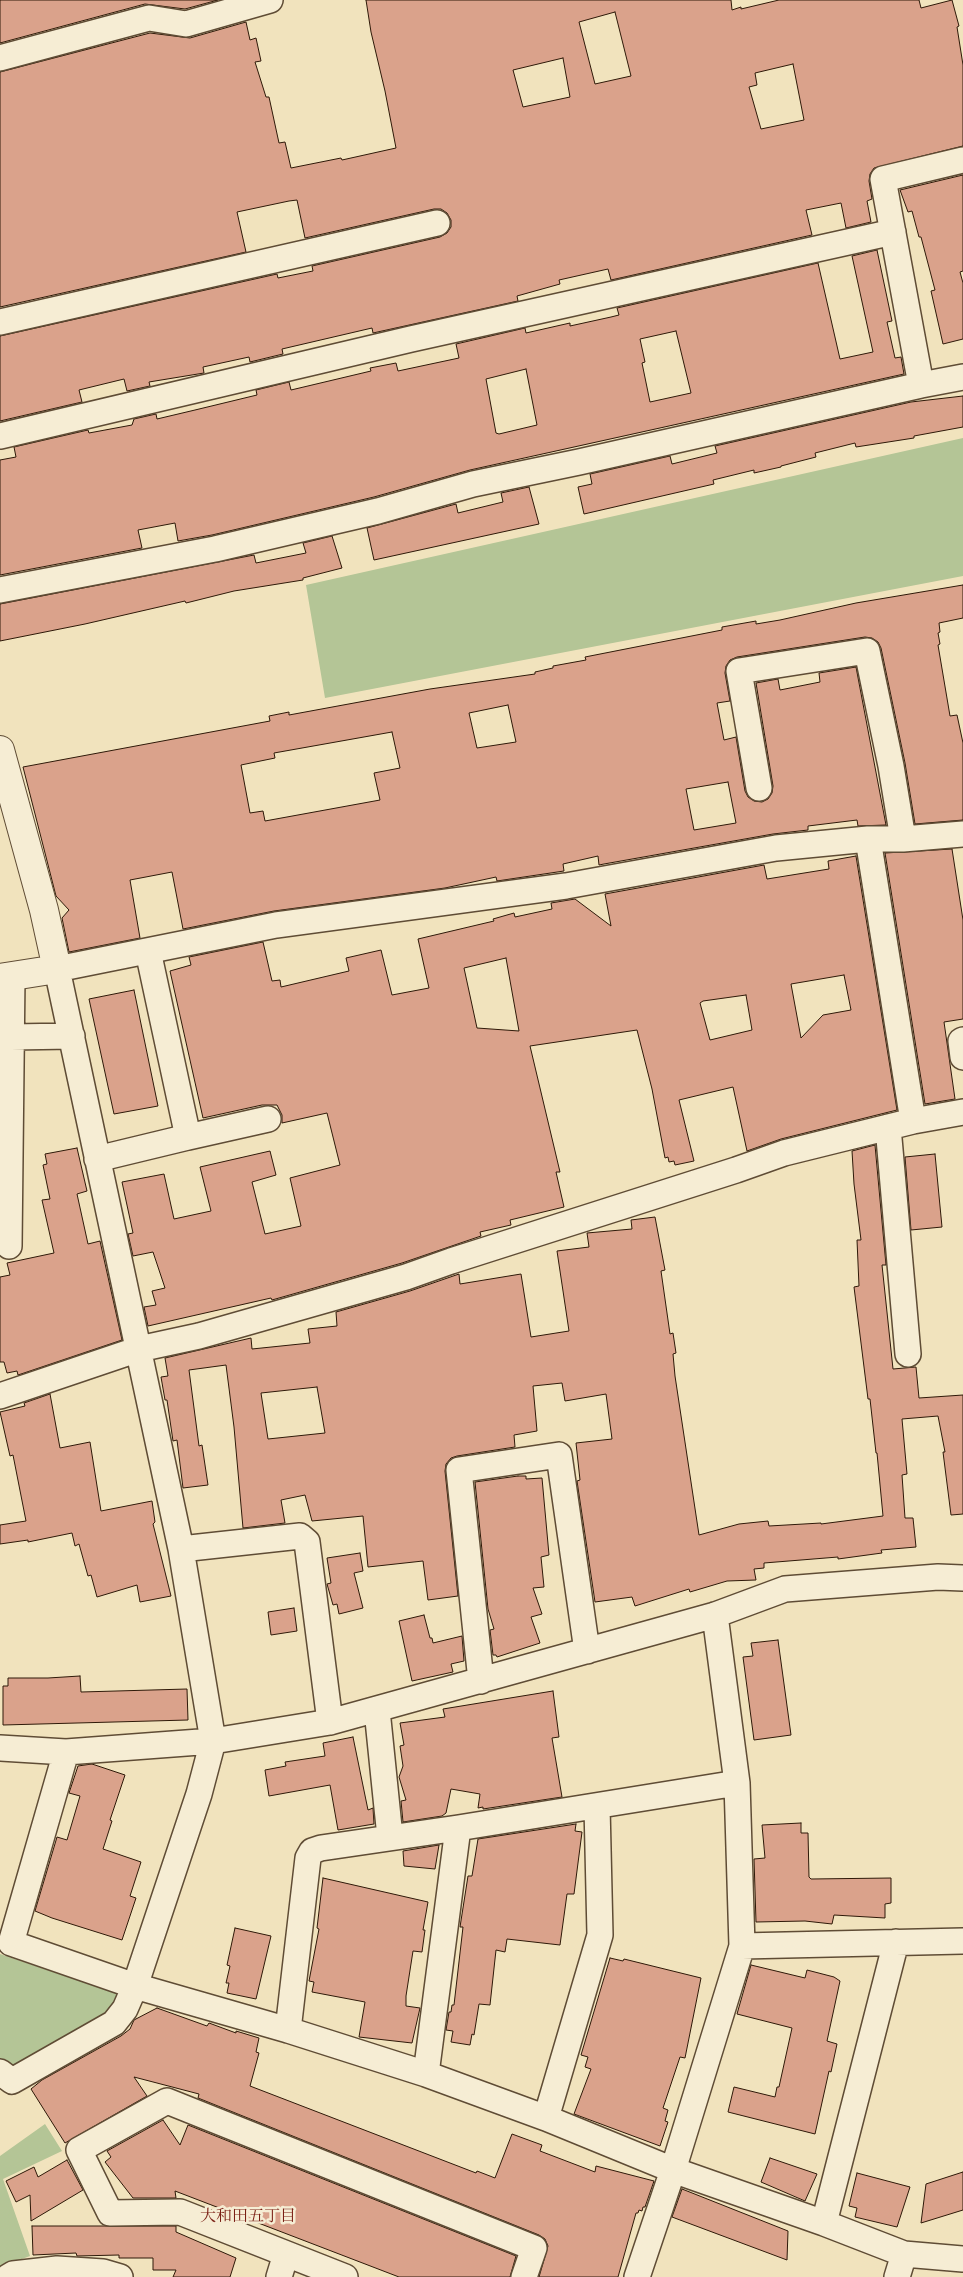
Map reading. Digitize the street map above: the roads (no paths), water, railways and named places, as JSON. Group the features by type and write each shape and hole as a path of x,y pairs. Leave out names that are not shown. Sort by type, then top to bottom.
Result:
{"street":[{"path":"0,58 149,18 186,24 270,0"},
{"path":"921,386 883,179 963,160"},
{"path":"0,322 437,223"},
{"path":"0,436 411,339 894,232"},
{"path":"0,590 215,549 378,511 473,484 963,377"},
{"path":"759,788 739,671 867,651 891,766 903,838"},
{"path":"2,766 44,910 72,1036 180,1549 213,1741 199,1794 135,1986 125,2009 114,2023 4,2081"},
{"path":"9,1246 11,1037 6,977 57,969 276,925 566,886 776,848 868,839 963,834"},
{"path":"868,839 913,1121"},
{"path":"148,951 188,1137"},
{"path":"11,1037 72,1036"},
{"path":"963,1040 961,1041 963,1057"},
{"path":"0,1396 139,1349 199,1336 406,1277 784,1153 913,1121 963,1112"},
{"path":"97,1158 268,1119"},
{"path":"888,1127 908,1354"},
{"path":"481,1682 459,1470 559,1455 587,1651"},
{"path":"180,1549 300,1536 307,1542 330,1722"},
{"path":"0,1748 66,1752 213,1741 330,1722 481,1682 715,1615 785,1589 938,1577 963,1578"},
{"path":"636,2277 673,2170 742,1946 737,1783 715,1615"},
{"path":"377,1710 390,1837"},
{"path":"66,1752 11,1943 135,1986 288,2030 426,2074 546,2118 673,2170 824,2223 901,2266 963,2259"},
{"path":"288,2030 308,1858 312,1851 320,1848 737,1783"},
{"path":"546,2118 600,1935 597,1806"},
{"path":"426,2074 458,1828"},
{"path":"742,1946 963,1941"},
{"path":"824,2223 896,1942"},
{"path":"345,2277 282,2266 180,2212 110,2213 79,2150 167,2101 534,2248 524,2277"},
{"path":"8,2277 13,2274 57,2269 113,2276"}],"district":[{"name":"大和田五丁目","path":"248,2217"}]}
